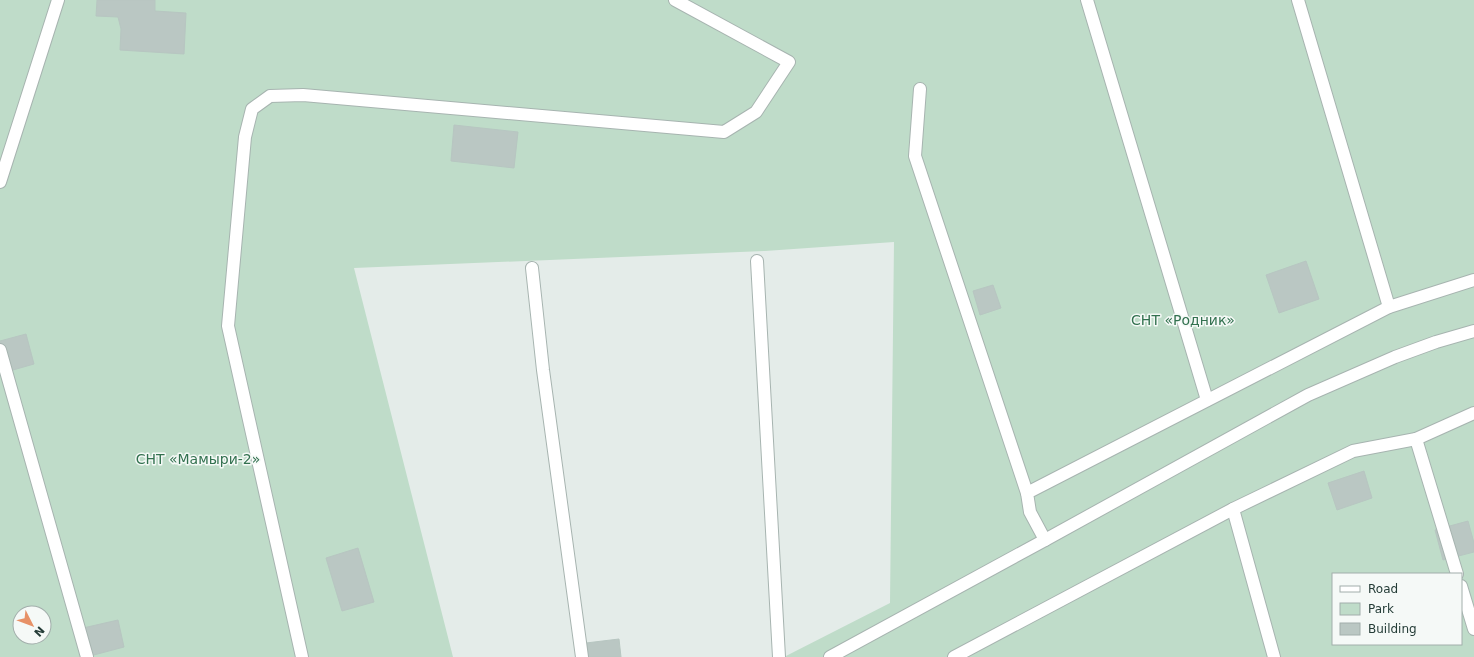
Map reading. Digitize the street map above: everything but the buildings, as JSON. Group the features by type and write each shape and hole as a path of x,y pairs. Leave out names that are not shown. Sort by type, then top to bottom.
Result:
{"street":[{"path":"0,182 58,0"},
{"path":"302,657 228,326 245,137 252,109 270,96 303,95 724,132 756,112 789,62 675,0"},
{"path":"1087,0 1207,400"},
{"path":"1298,0 1389,307"},
{"path":"920,89 914,156 1027,493 1030,512 1045,540"},
{"path":"757,262 779,657"},
{"path":"532,268 543,370 582,657"},
{"path":"1027,493 1389,307 1474,280"},
{"path":"830,657 846,654 1045,540 1308,395 1395,357 1436,342 1474,331"},
{"path":"0,350 87,657"},
{"path":"954,657 1233,509 1353,451 1416,439 1474,413"},
{"path":"1416,439 1457,573"},
{"path":"1233,509 1274,657"},
{"path":"1462,589 1474,629"}],"green space":[{"path":"0,0 1474,0 1474,657 784,657 890,603 894,242 765,251 354,268 453,657 0,657"}],"park label":[{"name":"СНТ «Родник»","path":"1183,320"},
{"name":"СНТ «Мамыри-2»","path":"198,459"}]}
